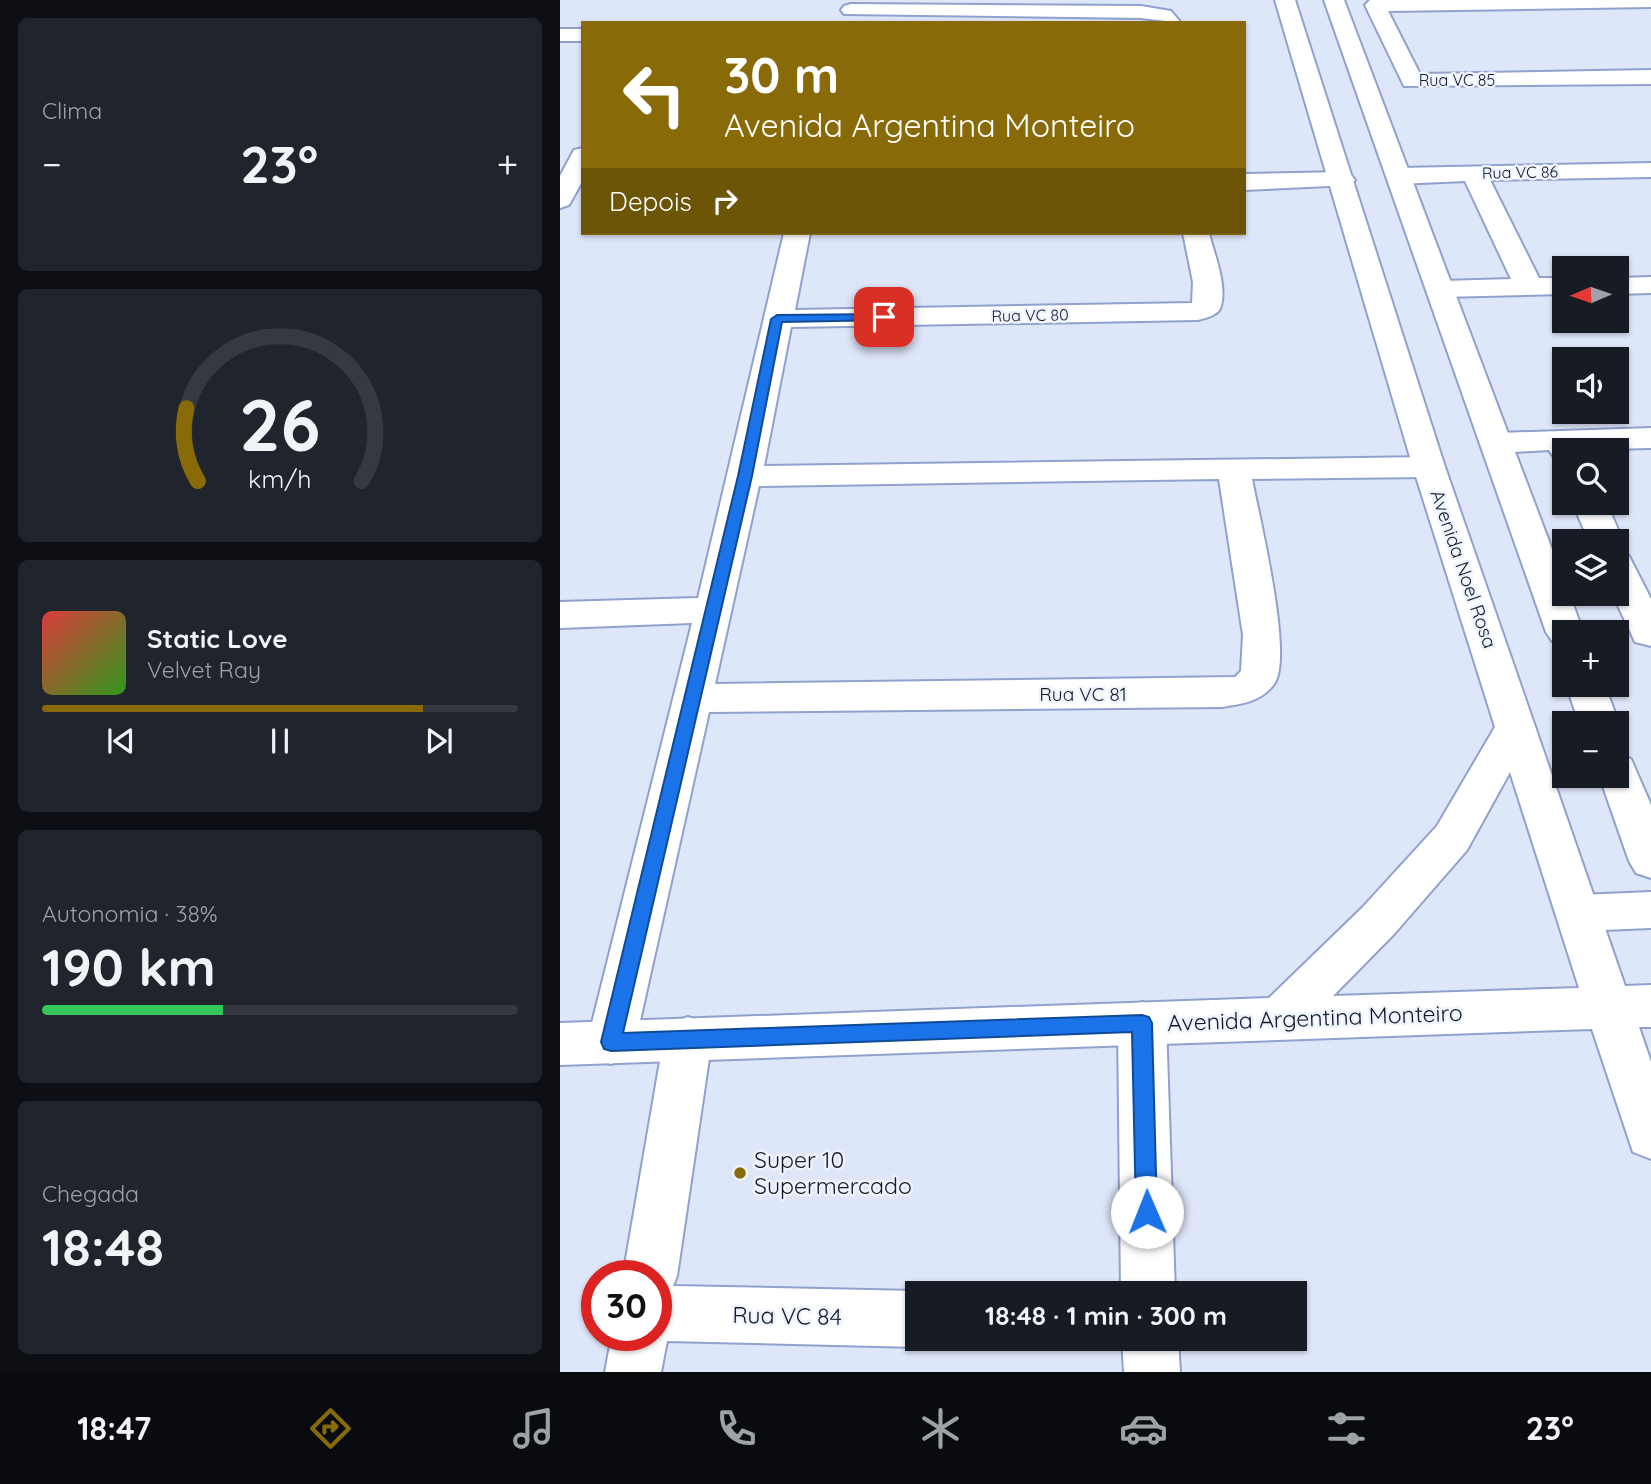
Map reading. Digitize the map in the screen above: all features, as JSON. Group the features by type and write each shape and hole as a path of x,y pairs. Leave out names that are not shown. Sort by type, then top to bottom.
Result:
{"street":[{"name":"Avenida Noel Rosa","path":"1285,0 1429,467 1578,913 1631,1007 1651,1135"},
{"path":"1561,620 1442,289 1335,3 1375,5 1651,1"},
{"name":"Rua VC 85","path":"1375,5 1412,81 1651,77"},
{"path":"851,11 1140,12 1164,15 1169,21"},
{"path":"560,35 581,35"},
{"path":"1363,82 1412,81"},
{"path":"560,200 581,159"},
{"name":"Rua VC 86","path":"1529,287 1474,173 1651,170"},
{"path":"1399,176 1474,173"},
{"path":"1246,182 1342,180"},
{"path":"611,1042 745,476 797,235"},
{"name":"Rua VC 80","path":"777,319 1198,311 1207,306 1207,294 1196,235"},
{"path":"1629,286 1651,285"},
{"path":"1442,289 1552,286"},
{"path":"1629,440 1651,438"},
{"path":"1498,443 1552,445"},
{"path":"745,476 1429,467"},
{"name":"Rua VC 81","path":"692,698 1222,693 1246,689 1259,676 1262,635 1234,469"},
{"path":"1629,602 1639,633"},
{"path":"560,615 713,610"},
{"path":"1280,1019 1378,920 1452,838 1517,724"},
{"path":"1624,788 1651,861"},
{"path":"1578,913 1651,910"},
{"name":"Avenida Argentina Monteiro","path":"560,1044 1631,1007"},
{"path":"1142,1023 1149,1281"},
{"path":"653,1260 688,1038"},
{"name":"Rua VC 84","path":"672,1313 905,1319"},
{"path":"633,1372 637,1351"},
{"path":"1151,1351 1152,1372"}],"place":[{"name":"Super 10 Supermercado","path":"740,1173"}],"route":[{"path":"884,317 777,319 745,476 611,1042 1142,1023 1147,1212"}]}
